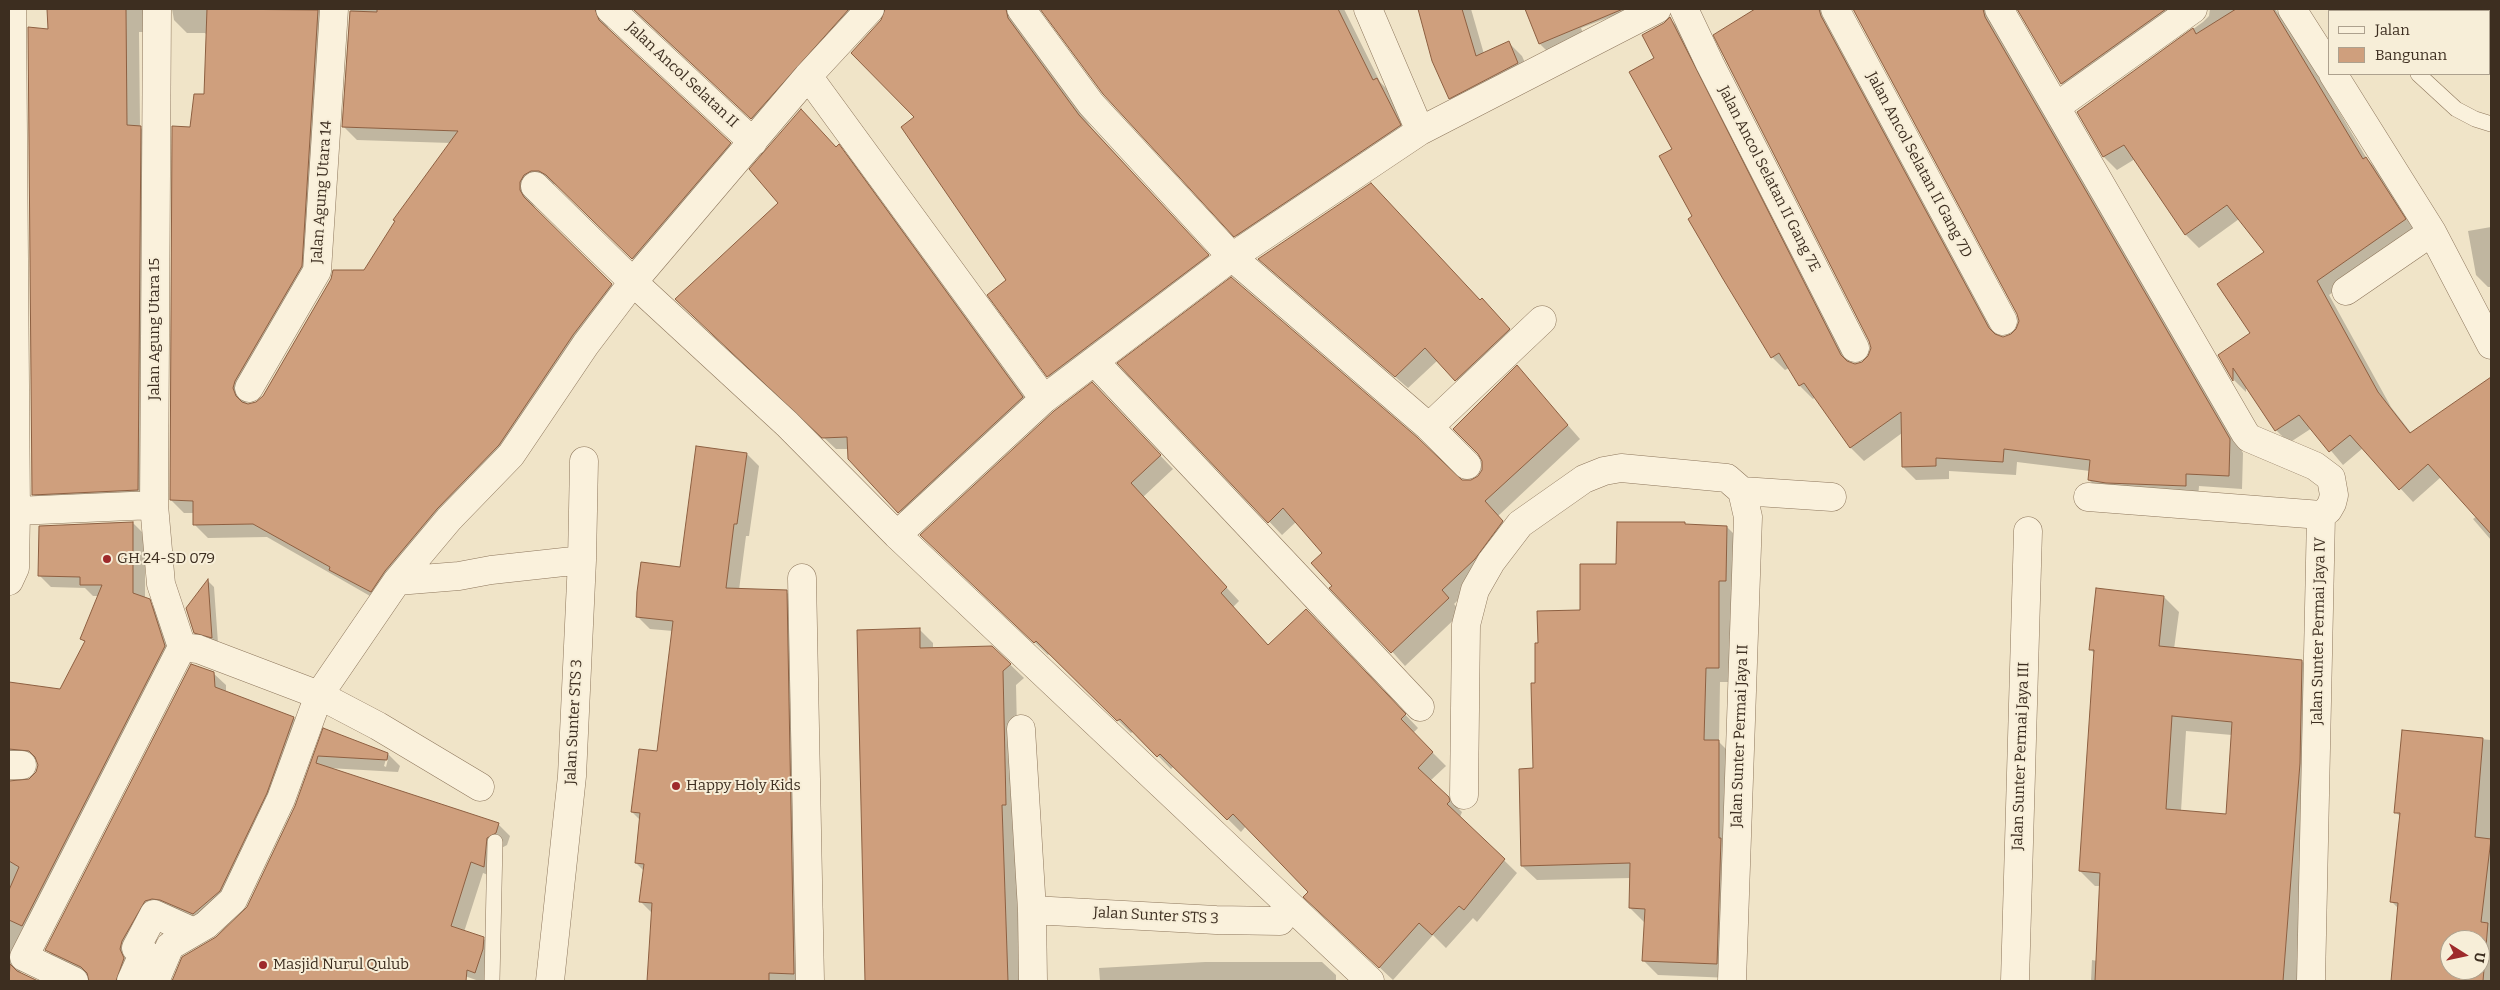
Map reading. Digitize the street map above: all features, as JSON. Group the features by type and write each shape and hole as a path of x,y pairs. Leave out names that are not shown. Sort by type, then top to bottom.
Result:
{"street":[{"path":"9,581 15,568 16,511 12,9"},
{"name":"Jalan Agung Utara 15","path":"157,9 154,504 161,584 182,647"},
{"name":"Jalan Agung Utara 14","path":"249,388 317,271 334,9"},
{"name":"Jalan Ancol Selatan II","path":"610,9 753,142"},
{"path":"155,981 170,946 194,932 233,900 281,799 318,695 397,581 449,519 511,455 586,344 633,282 808,76 870,9"},
{"path":"1021,9 1091,104 1232,257 1430,427 1468,465"},
{"path":"1368,9 1420,131"},
{"path":"897,535 1044,400 1232,257 1420,131 1657,9"},
{"name":"Jalan Ancol Selatan II Gang 7E","path":"1684,9 1710,64 1855,348"},
{"name":"Jalan Ancol Selatan II Gang 7D","path":"1835,9 2003,321"},
{"path":"1999,9 2245,433 2249,438 2315,466 2331,478 2334,495 2332,503 2328,510 2321,515"},
{"path":"2056,107 2193,9"},
{"path":"2292,9 2328,66"},
{"path":"2334,75 2432,232 2485,322 2491,345"},
{"path":"808,76 1044,400"},
{"path":"535,186 633,282 787,424 897,535 1370,981"},
{"path":"2346,291 2432,232"},
{"path":"1430,427 1542,320"},
{"path":"1094,361 1420,707"},
{"name":"Jalan Sunter STS 3","path":"550,981 572,776 582,560 584,461"},
{"path":"1464,796 1466,625 1475,590 1491,562 1520,524 1584,479 1621,468 1727,478 1742,491 1832,497"},
{"name":"Jalan Sunter Permai Jaya II","path":"1732,981 1748,517 1742,491"},
{"name":"Jalan Sunter Permai Jaya IV","path":"2088,497 2321,515 2311,981"},
{"path":"16,511 154,504"},
{"name":"Jalan Sunter Permai Jaya III","path":"2015,981 2028,531"},
{"path":"397,581 459,576 491,570 582,560"},
{"path":"802,578 810,981"},
{"path":"74,981 24,957 182,647 198,649 318,695 378,726 480,787"},
{"path":"1021,729 1032,910 1033,981"},
{"name":"Jalan Sunter STS 3","path":"1032,910 1216,920 1280,921"},
{"path":"131,981 144,952 136,948 154,914 194,932"}],"lane":[{"path":"2419,75 2456,109 2491,124"},
{"path":"492,981 496,842"}],"building":[{"path":"47,9 126,9 127,125 141,126 138,490 32,495 28,27 48,29"},
{"path":"207,9 318,10 302,266 235,381 233,388 236,396 242,402 248,404 256,402 263,396 331,279 333,270 364,270 395,221 393,220 458,131 342,127 350,11 377,12 377,9 595,9 599,20 731,143 632,259 546,175 539,171 531,171 524,175 520,182 520,190 524,197 612,284 573,335 499,445 437,509 385,571 371,592 329,570 330,567 253,524 193,525 193,501 170,500 172,126 190,127 194,94 204,94"},
{"path":"633,9 849,9 751,119"},
{"path":"885,9 1006,9 1008,18 1079,115 1209,255 1047,377 987,295 1006,280 901,127 914,117 851,53 881,20"},
{"path":"1040,9 1338,9 1373,80 1377,78 1401,125 1234,237 1103,94"},
{"path":"1418,9 1462,9 1476,56 1509,41 1518,63 1449,99 1432,61"},
{"path":"1525,9 1623,9 1539,44"},
{"path":"1755,9 1819,9 1821,16 1989,328 1995,334 2003,337 2011,334 2016,329 2019,321 2017,314 1853,9 1983,9 1985,17 2230,439 2229,476 2186,474 2186,486 2106,483 2088,480 2090,460 2004,449 2003,462 1936,458 1936,466 1902,467 1901,412 1850,448 1804,383 1799,386 1779,353 1771,358 1723,279 1688,219 1692,216 1659,156 1672,149 1629,72 1654,58 1642,35 1664,23 1670,17 1841,355 1847,361 1855,364 1862,362 1868,356 1871,348 1869,341 1713,35"},
{"path":"2017,9 2166,9 2061,84"},
{"path":"2236,9 2273,9 2363,159 2366,157 2406,219 2317,281 2378,392 2410,433 2491,377 2491,534 2428,464 2399,490 2350,435 2329,452 2299,415 2275,431 2233,368 2233,381 2218,355 2250,333 2217,284 2264,252 2227,205 2185,235 2124,145 2103,157 2077,112 2193,28 2196,34"},
{"path":"801,109 836,147 839,144 1023,397 898,513 848,459 847,437 822,438 675,299 778,203 749,169"},
{"path":"1371,183 1480,300 1482,298 1510,329 1455,381 1425,348 1395,377 1258,259"},
{"path":"1231,277 1418,438 1462,480 1471,480 1478,476 1482,470 1482,461 1478,454 1453,429 1517,365 1568,425 1485,501 1503,521 1475,559 1442,590 1449,598 1391,653 1329,588 1332,586 1311,563 1322,553 1283,508 1268,523 1117,363"},
{"path":"1092,382 1161,455 1131,483 1227,587 1221,593 1268,645 1306,609 1406,714 1401,719 1433,752 1418,768 1449,797 1450,801 1447,804 1505,859 1464,910 1459,906 1432,935 1419,923 1379,968 1303,897 1308,892 1233,814 1227,820 1160,754 1157,757 1120,719 1117,721 1036,641 1034,643 920,535 1054,411"},
{"path":"696,446 747,453 737,524 734,524 726,588 787,590 794,974 769,973 769,981 647,981 652,903 639,902 644,864 635,863 640,813 631,812 639,749 657,751 673,621 636,617 637,592 641,562 680,567"},
{"path":"133,522 133,593 150,599 165,646 22,926 9,920 9,890 19,867 9,861 9,781 29,779 36,772 38,765 35,757 29,751 9,749 9,682 60,689 85,641 80,639 102,585 80,585 80,577 38,576 39,526"},
{"path":"1617,522 1685,522 1685,524 1727,526 1726,581 1719,581 1719,668 1706,668 1704,740 1719,740 1719,838 1721,838 1717,964 1642,961 1645,909 1629,908 1630,863 1521,866 1519,769 1533,768 1531,683 1535,683 1535,643 1538,643 1537,611 1580,610 1580,564 1616,564"},
{"path":"208,579 212,638 194,633 186,608"},
{"path":"2096,588 2164,596 2159,646 2302,660 2300,763 2283,981 2095,981 2100,873 2079,871 2094,650 2089,650","holes":["2172,716 2232,722 2226,814 2166,809"]},
{"path":"920,628 920,648 992,646 1011,664 1003,671 1006,805 1002,805 1008,981 865,981 857,630"},
{"path":"191,664 214,672 215,687 294,717 267,793 220,891 193,914 160,900 152,899 145,901 122,941 120,949 124,958 116,981 89,981 87,973 81,967 45,950"},
{"path":"323,728 388,753 387,760 318,756 316,763 499,823 496,833 487,838 484,867 471,862 451,926 484,937 483,949 475,973 467,970 466,981 172,981 182,957 216,937 247,907 295,806"},
{"path":"2402,730 2483,738 2475,837 2491,839 2481,922 2488,923 2487,930 2440,930 2440,980 2483,981 2391,981 2398,903 2390,902 2400,813 2394,813"},
{"path":"10,964 17,971 38,981 9,981"}],"place":[{"name":"GH 24-SD 079","path":"107,559"},
{"name":"Happy Holy Kids","path":"676,786"},
{"name":"Masjid Nurul Qulub","path":"263,965"}]}
